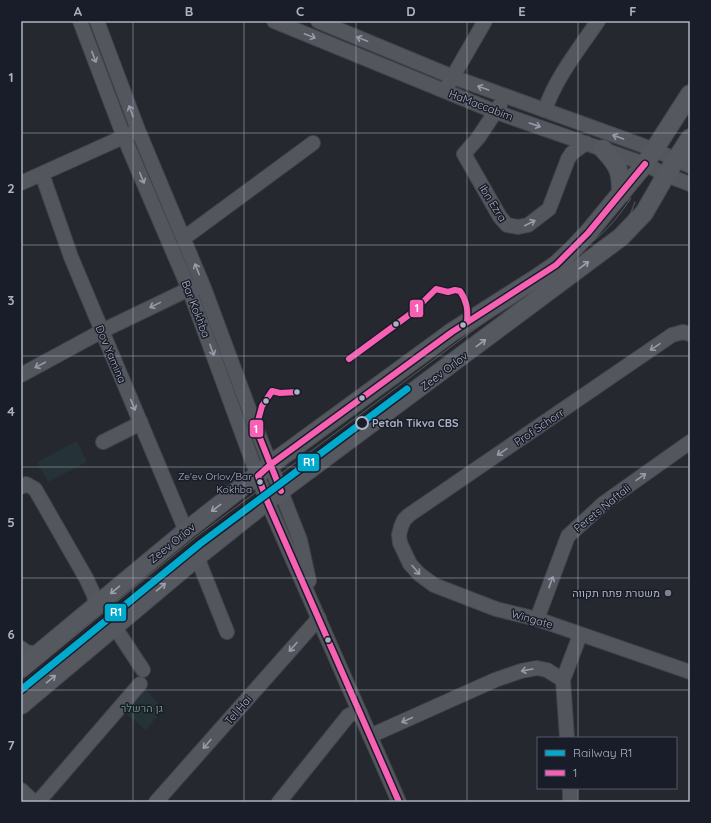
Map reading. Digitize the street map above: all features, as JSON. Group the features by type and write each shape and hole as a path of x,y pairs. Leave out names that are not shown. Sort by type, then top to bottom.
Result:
{"main road":[{"name":"Zeev Orlov","path":"21,668 29,651 96,606 186,531 264,471 452,332 556,265 572,250 650,157 690,94"},
{"name":"Zeev Orlov","path":"21,705 197,557 274,497 621,237 644,212 666,175 683,162 690,138"},
{"path":"603,149 616,162 621,178 620,194"}],"street":[{"name":"Bar Kokhba","path":"80,21 124,137 189,289 274,497 300,540 306,565 310,597 399,802"},
{"name":"Bar Kokhba","path":"97,21 138,130 204,288 264,471"},
{"name":"HaMaccabim","path":"274,21 444,92 496,112 603,149 683,162"},
{"name":"HaMaccabim","path":"318,21 453,77 545,110 650,157 666,175 690,184"},
{"path":"444,92 485,21"},
{"path":"545,110 549,96 598,21"},
{"name":"Ibn Ezra","path":"506,96 478,138 464,154 500,218 507,225 518,227 528,225 549,210 568,159 572,153 586,143"},
{"path":"21,183 138,130"},
{"path":"184,238 313,143"},
{"name":"Dov Yamina","path":"42,174 71,257 186,531"},
{"path":"21,375 102,331 189,289 204,288"},
{"name":"Prof Schorr","path":"400,536 401,527 404,520 409,515 672,335 682,332 690,334"},
{"path":"103,442 140,423"},
{"name":"Perets Naftali","path":"537,619 568,536 604,504 686,449"},
{"path":"21,487 26,484 35,489 86,578 94,595 96,606"},
{"name":"Wingate","path":"400,536 400,544 410,564 418,574 443,590 496,609 537,619 690,672"},
{"path":"197,557 228,632"},
{"name":"Tel Hai","path":"156,802 319,618"},
{"path":"114,626 143,670"},
{"path":"567,737 563,680 580,635"},
{"path":"370,736 496,680 521,671 537,668 547,670 563,680"},
{"path":"38,802 140,684"},
{"path":"279,802 348,716 354,713 360,713"},
{"path":"570,789 570,802"},
{"path":"21,790 34,802"}],"green space":[{"path":"77,441 87,462 48,482 37,462"},
{"name":"גן הרשלר","path":"145,688 163,709 146,730 120,709"}],"tram line":[{"path":"21,680 196,537 597,238 616,219 631,198"},
{"path":"21,690 201,543 602,243 628,220 635,202"}],"rail line":[{"name":"R1","path":"21,690 201,543 407,389"}],"transit line":[{"name":"1","path":"399,802 267,501 258,476 270,465 452,332 556,265 588,233 645,164"},
{"name":"1","path":"349,359 413,312 436,289 448,292 455,290 460,291 466,306 467,322"},
{"name":"1","path":"281,491 256,428 262,406 272,391 280,393 297,392"}],"place":[{"name":"Petah Tikva CBS","path":"362,423"},
{"name":"Ze'ev Orlov/Bar Kokhba","path":"260,482"},
{"name":"משטרת פתח תקווה","path":"668,593"}]}
